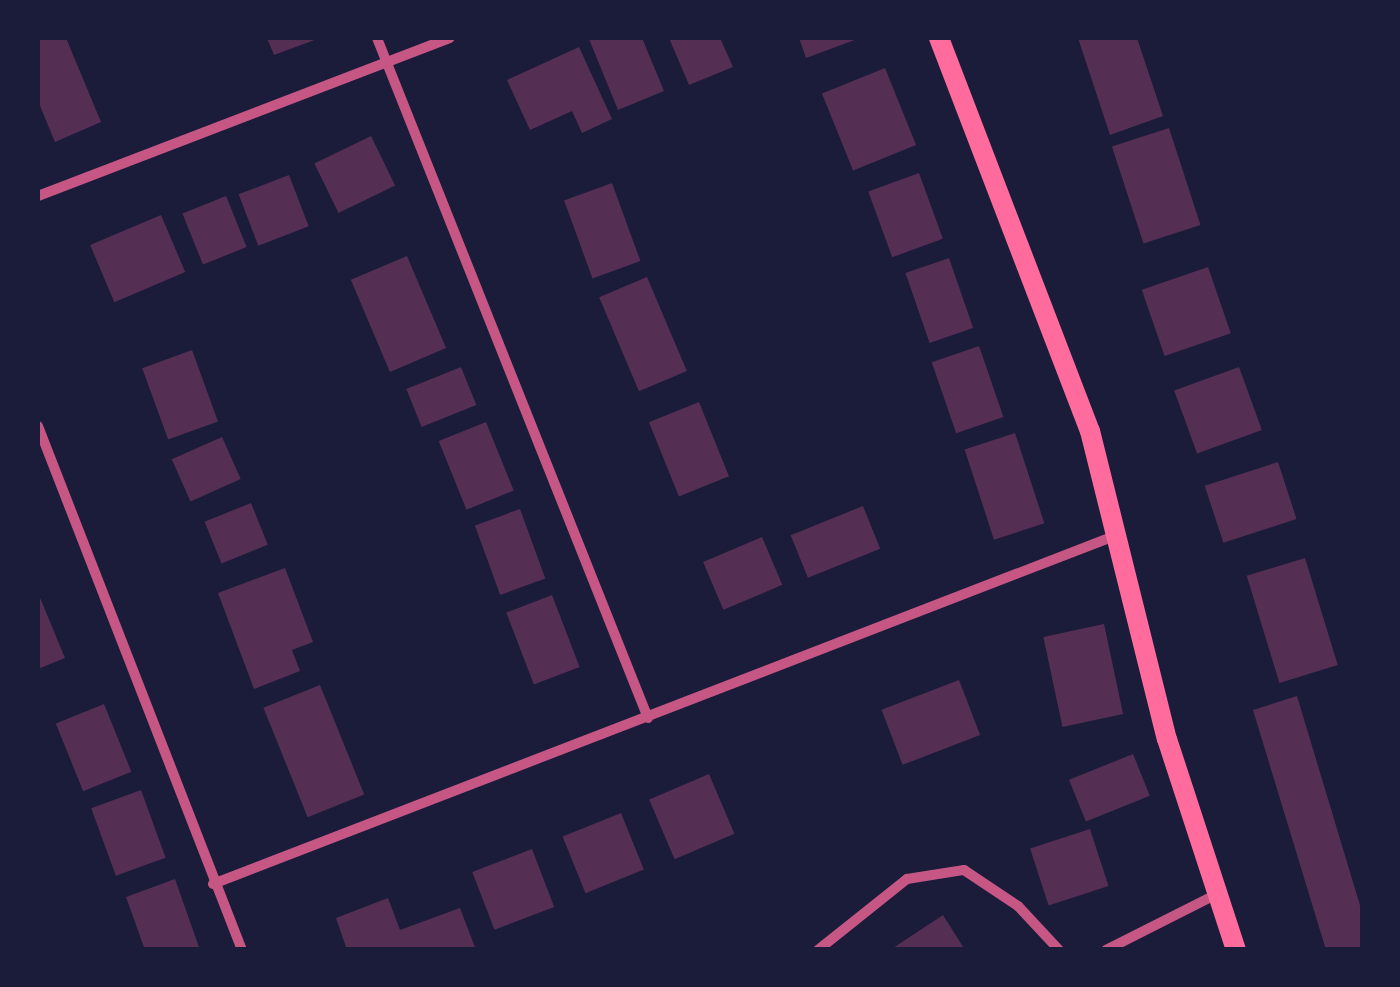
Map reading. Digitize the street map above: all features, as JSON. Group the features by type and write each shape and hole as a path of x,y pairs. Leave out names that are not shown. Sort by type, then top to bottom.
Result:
{"main road":[{"path":"939,38 1044,301 1119,534 1167,739 1236,950"}],"street":[{"path":"377,38 648,718"},
{"path":"38,196 450,38"},
{"path":"38,426 213,884 242,950"},
{"path":"213,884 1119,534"},
{"path":"818,950 907,879 964,870 1018,906 1059,950"},
{"path":"1106,950 1218,893"}],"building":[{"path":"38,38 66,38 101,122 55,142 38,101"},
{"path":"267,38 320,38 274,55"},
{"path":"642,38 664,91 618,110 589,39"},
{"path":"669,38 720,38 733,67 689,85"},
{"path":"799,38 860,38 806,58"},
{"path":"1078,38 1137,38 1163,116 1110,135"},
{"path":"579,47 612,119 582,133 572,111 530,130 507,80"},
{"path":"885,68 916,145 853,170 822,93"},
{"path":"1169,128 1201,225 1143,244 1112,147"},
{"path":"371,136 395,185 338,213 314,164"},
{"path":"919,173 943,239 892,257 868,191"},
{"path":"289,175 309,226 258,246 239,194"},
{"path":"612,183 640,261 592,278 564,200"},
{"path":"226,196 247,247 203,265 182,214"},
{"path":"161,215 185,272 114,302 90,245"},
{"path":"407,256 446,348 390,372 351,280"},
{"path":"949,258 973,328 930,343 906,273"},
{"path":"1208,267 1231,333 1165,356 1142,290"},
{"path":"647,277 687,371 639,391 599,297"},
{"path":"979,346 1003,417 956,433 932,362"},
{"path":"192,350 218,421 168,440 142,368"},
{"path":"461,367 476,405 422,427 406,389"},
{"path":"1239,367 1262,430 1197,454 1174,391"},
{"path":"699,402 729,476 679,496 649,422"},
{"path":"486,422 514,491 466,510 439,441"},
{"path":"1015,433 1044,523 994,540 965,449"},
{"path":"222,437 241,479 190,501 172,459"},
{"path":"1278,462 1297,519 1223,543 1205,486"},
{"path":"251,503 268,545 221,563 205,522"},
{"path":"863,506 880,549 808,578 791,535"},
{"path":"520,509 545,579 500,595 475,525"},
{"path":"762,537 782,585 723,610 703,562"},
{"path":"1305,558 1338,665 1279,683 1247,576"},
{"path":"285,568 313,642 292,650 300,671 254,689 218,593"},
{"path":"38,593 65,658 38,669"},
{"path":"552,595 580,667 534,684 506,613"},
{"path":"1104,624 1123,714 1062,727 1043,637"},
{"path":"959,680 980,735 903,765 882,710"},
{"path":"320,685 364,794 308,817 263,708"},
{"path":"1297,696 1362,912 1362,950 1326,950 1253,710"},
{"path":"104,704 131,772 83,791 56,723"},
{"path":"1133,754 1150,796 1086,822 1069,780"},
{"path":"709,774 734,834 675,859 649,799"},
{"path":"141,790 166,858 116,876 91,808"},
{"path":"621,813 644,870 585,893 563,837"},
{"path":"1090,829 1109,886 1049,906 1030,848"},
{"path":"532,849 554,907 494,930 472,872"},
{"path":"175,879 200,950 145,950 126,897"},
{"path":"388,898 400,930 460,908 476,950 347,950 336,918"},
{"path":"943,915 965,950 890,950"}]}
